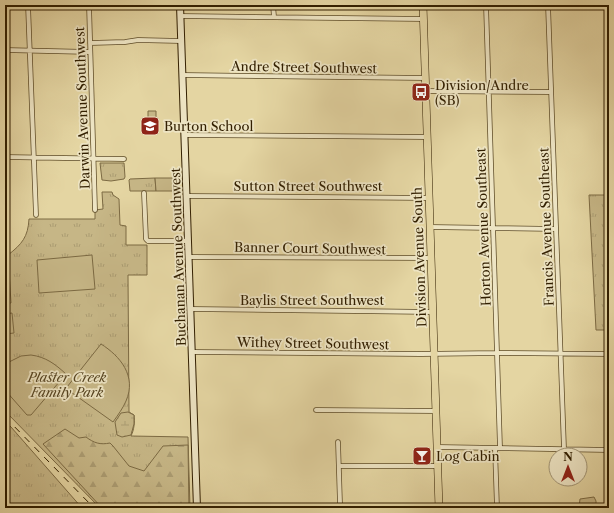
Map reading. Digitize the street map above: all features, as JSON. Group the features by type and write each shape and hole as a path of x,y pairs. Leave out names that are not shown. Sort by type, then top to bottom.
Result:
{"main road":[{"name":"Division Avenue South","path":"423,5 439,508"}],"street":[{"path":"28,5 36,215"},
{"name":"Darwin Avenue Southwest","path":"89,5 95,210"},
{"name":"Buchanan Avenue Southwest","path":"180,5 197,508"},
{"path":"274,5 274,17"},
{"name":"Horton Avenue Southeast","path":"486,5 498,353 497,508"},
{"name":"Francis Avenue Southeast","path":"548,5 564,447"},
{"path":"180,16 424,19"},
{"path":"90,43 138,40 181,41"},
{"path":"5,50 90,52"},
{"name":"Andre Street Southwest","path":"182,75 425,78"},
{"path":"426,90 551,92"},
{"path":"185,135 427,136"},
{"path":"5,157 124,159"},
{"path":"144,193 146,239 188,241"},
{"name":"Sutton Street Southwest","path":"187,196 429,198"},
{"path":"430,227 556,229"},
{"name":"Banner Court Southwest","path":"189,257 431,258"},
{"name":"Baylis Street Southwest","path":"190,309 433,312"},
{"name":"Withey Street Southwest","path":"192,352 609,354"},
{"path":"316,410 436,411"},
{"path":"338,442 340,504 342,508"},
{"path":"437,447 548,449"},
{"path":"588,450 609,450"},
{"path":"339,466 438,466"}],"green space":[{"path":"148,111 156,111 156,126 148,127"},
{"path":"100,163 124,163 124,179 111,181 102,180"},
{"path":"155,178 156,191 130,191 130,179"},
{"path":"155,178 175,178 175,191 156,191"},
{"name":"Plaster Creek Family Park","path":"102,192 112,192 113,195 119,199 120,225 126,226 126,245 147,245 147,275 128,275 129,412 134,415 134,429 131,436 188,437 190,508 100,508 5,411 5,303 11,303 8,255 17,247 26,235 29,219 95,219 95,210 103,209"},
{"path":"589,195 609,195 609,330 596,330"},
{"path":"92,255 95,289 39,293 37,260"},
{"path":"12,313 14,333 5,334 5,314"},
{"path":"101,344 114,354 125,368 128,375 129,392 122,409 113,422 68,390 67,387"},
{"path":"31,355 41,357 58,367 66,374 31,415 27,415 5,390 5,364 21,356"},
{"path":"128,412 134,415 134,424 131,435 122,437 117,435 115,422 121,413"},
{"path":"5,421 11,427 82,508 5,508"},
{"path":"65,429 79,438 86,437 100,444 110,443 129,466 144,471 163,446 188,445 189,508 102,508 43,444"},
{"path":"594,497 596,501 596,508 579,508 580,499"}],"railway":[{"path":"5,417 94,508"}],"place":[{"name":"Division/Andre (SB)","path":"421,92"},
{"name":"Burton School","path":"150,126"},
{"name":"Log Cabin","path":"422,456"}]}
